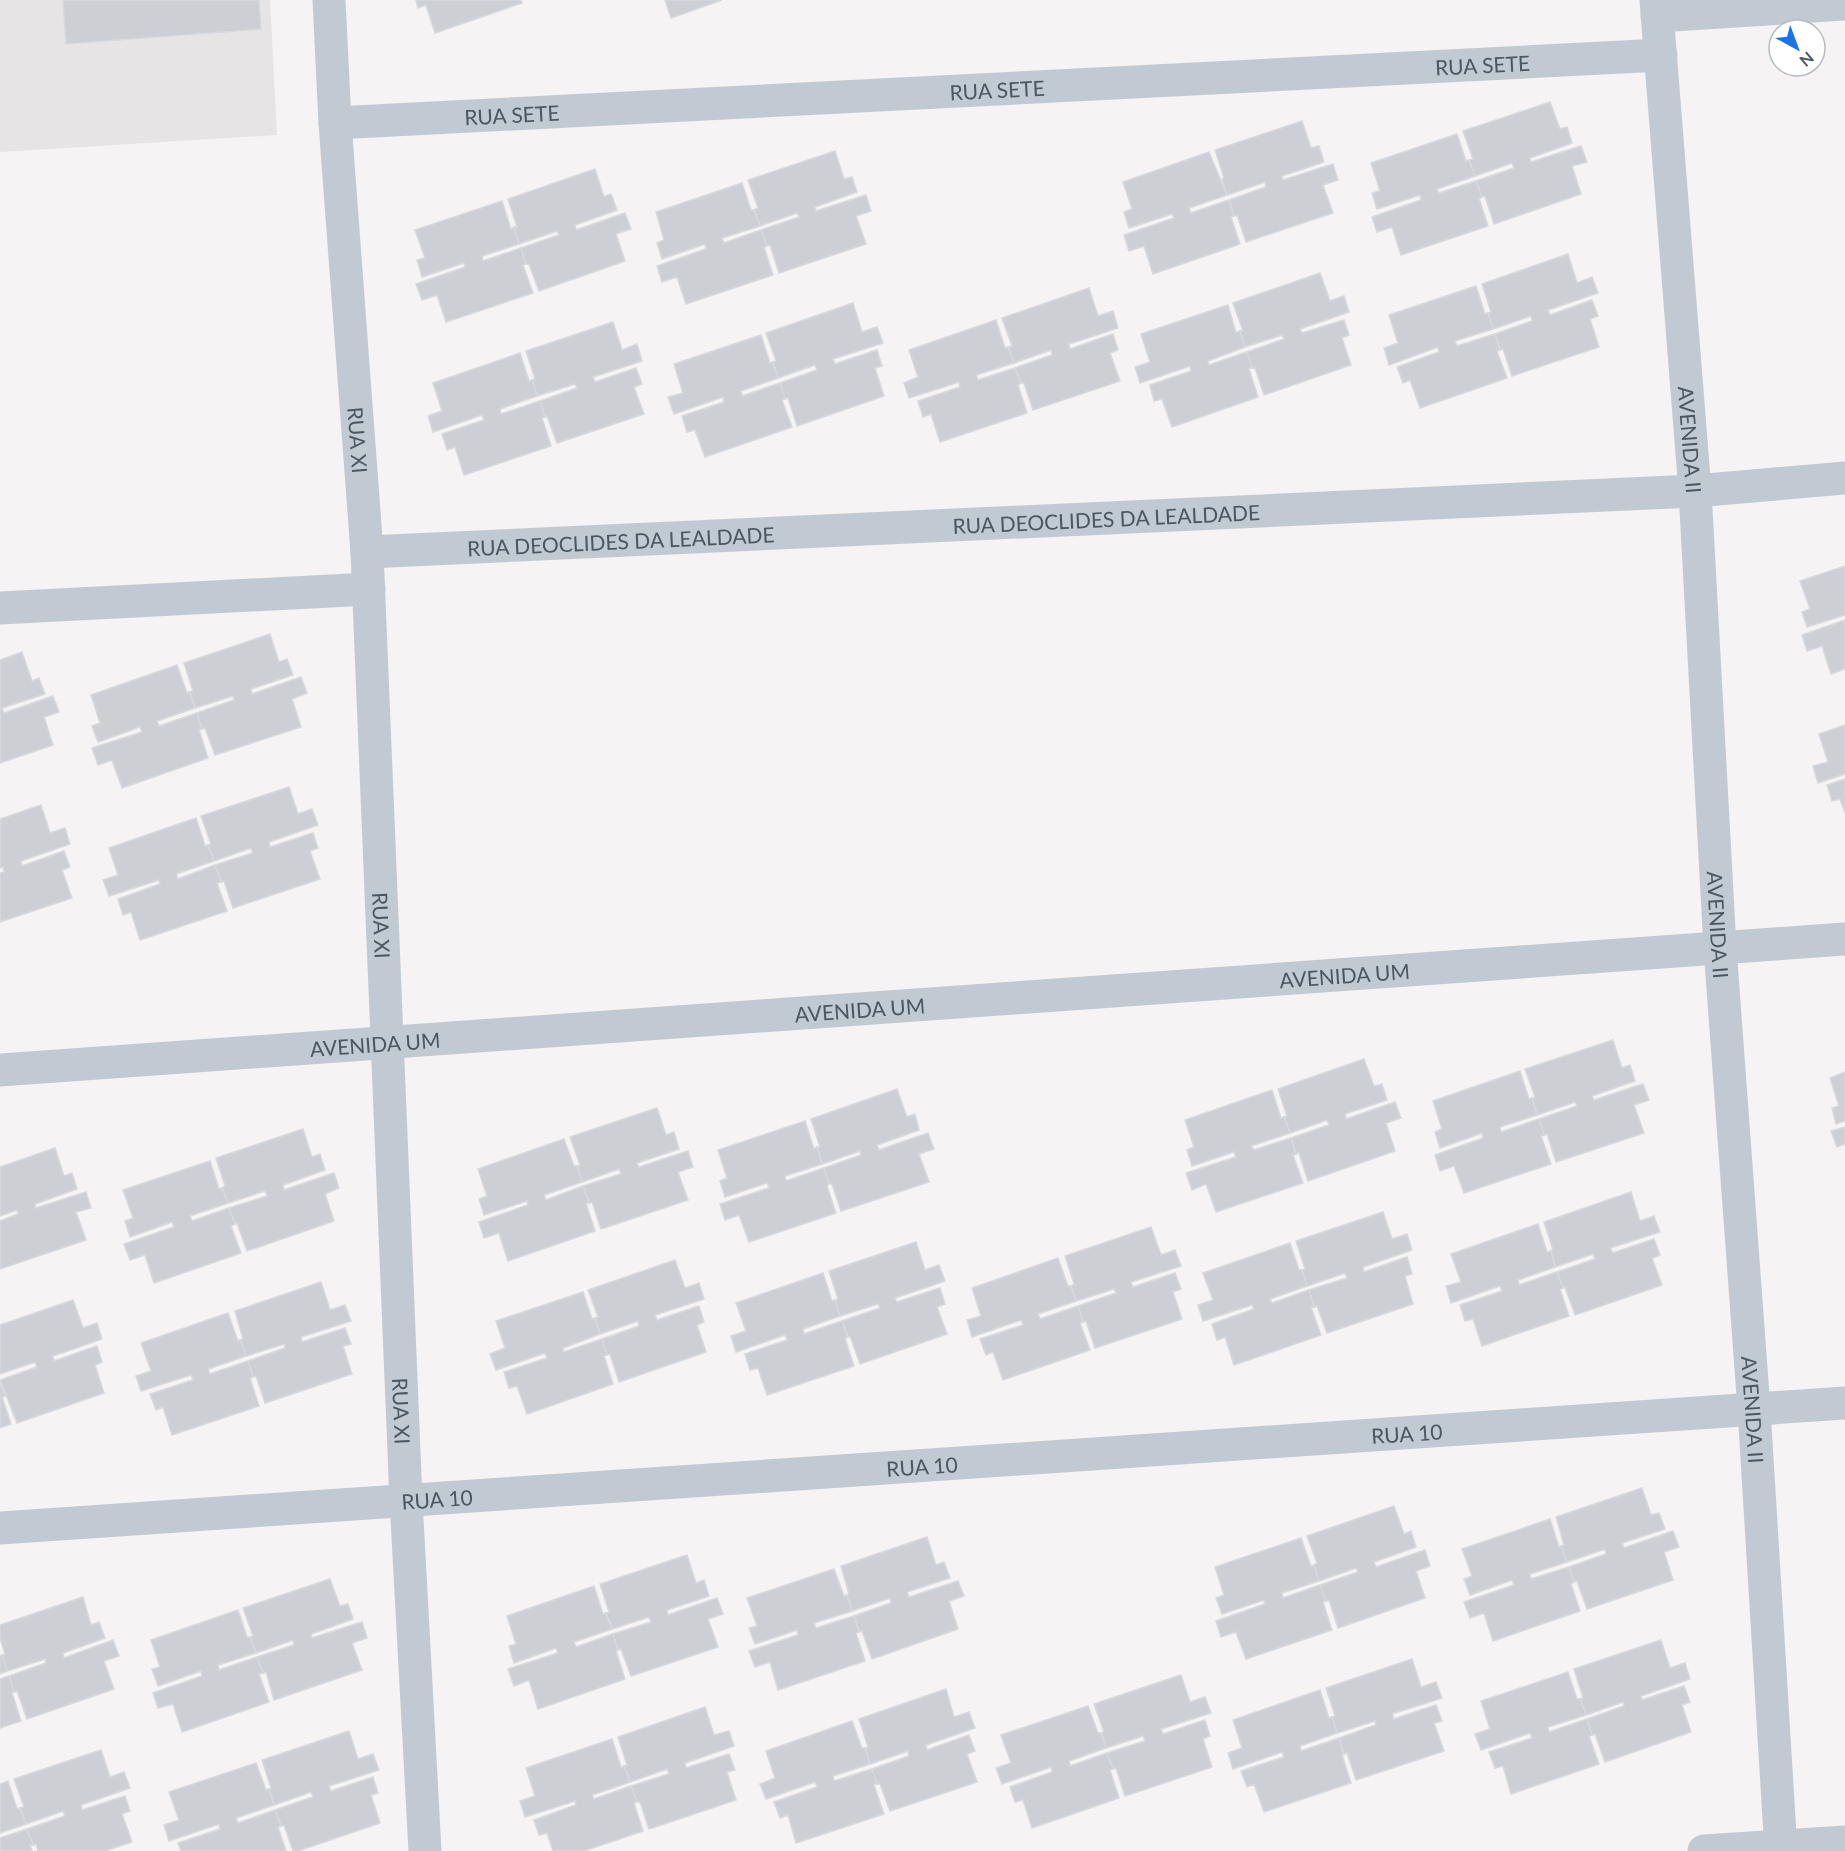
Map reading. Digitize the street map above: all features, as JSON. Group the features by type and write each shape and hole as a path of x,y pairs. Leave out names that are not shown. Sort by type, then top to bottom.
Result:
{"street":[{"name":"RUA XI","path":"329,0 335,123 369,588 406,1500 425,1851"},
{"path":"1656,8 1845,4"},
{"name":"AVENIDA II","path":"1656,8 1695,491 1720,948 1754,1409 1780,1848"},
{"name":"RUA SETE","path":"335,123 1661,55"},
{"name":"RUA DEOCLIDES DA LEALDADE","path":"367,552 1695,491 1845,478"},
{"path":"0,608 369,588"},
{"name":"AVENIDA UM","path":"0,1070 1845,939"},
{"name":"RUA 10","path":"0,1528 1845,1403"},
{"path":"1704,1851 1780,1848 1845,1842"}],"shaded area":[{"path":"0,0 270,0 277,135 0,152"}],"building":[{"path":"63,0 259,0 261,29 66,44"},
{"path":"416,0 521,0 522,3 435,33 426,5 418,8"},
{"path":"665,0 722,0 671,18"},
{"path":"1550,102 1560,129 1567,127 1572,143 1530,158 1531,162 1581,146 1587,162 1572,166 1581,194 1494,224 1485,196 1482,197 1476,181 1514,168 1512,163 1475,176 1469,160 1473,159 1463,131"},
{"path":"1302,121 1311,148 1319,146 1324,162 1282,176 1283,180 1333,164 1338,180 1323,185 1333,213 1246,242 1229,200 1266,187 1265,182 1227,195 1215,150"},
{"path":"1457,134 1466,161 1469,160 1475,176 1437,189 1439,193 1476,181 1488,226 1401,255 1392,227 1377,232 1372,217 1421,200 1420,195 1377,209 1372,193 1380,191 1371,163"},
{"path":"835,151 844,179 852,177 857,192 815,207 816,211 866,195 871,211 856,216 866,244 779,273 770,245 767,246 761,230 799,217 797,213 760,226 754,210 758,208 748,180"},
{"path":"1209,152 1227,195 1189,208 1191,213 1229,200 1234,216 1231,217 1240,244 1153,274 1144,246 1129,251 1124,235 1174,218 1172,214 1129,228 1124,212 1132,209 1123,182"},
{"path":"595,169 604,197 611,194 617,210 575,225 576,230 625,213 631,229 616,234 625,261 539,291 521,248 559,235 557,231 519,244 514,227 517,227 508,199"},
{"path":"742,183 751,210 754,210 760,226 722,238 724,243 761,230 773,275 686,304 677,277 662,282 657,266 706,249 705,244 662,259 657,243 664,240 656,212"},
{"path":"502,201 511,229 514,227 519,244 482,256 483,261 521,248 526,264 523,265 533,293 446,322 437,295 422,300 416,284 465,267 464,263 422,277 417,260 425,258 415,230"},
{"path":"1568,254 1577,283 1592,277 1598,293 1548,310 1550,315 1592,300 1598,316 1590,319 1599,347 1512,376 1495,334 1532,321 1531,316 1493,329 1488,313 1491,312 1482,284"},
{"path":"1320,273 1330,301 1344,296 1349,312 1300,329 1302,333 1344,320 1349,335 1342,338 1351,365 1264,395 1247,352 1284,339 1282,335 1245,347 1240,331 1243,331 1233,303"},
{"path":"1476,286 1485,314 1488,313 1493,329 1455,341 1457,346 1495,334 1500,350 1497,351 1507,378 1420,408 1410,380 1403,383 1397,367 1439,352 1438,347 1389,365 1384,348 1398,343 1389,315"},
{"path":"1089,288 1098,316 1113,311 1118,328 1069,344 1070,349 1113,334 1118,350 1110,353 1120,381 1033,410 1024,383 1021,383 1015,368 1052,355 1051,350 1014,363 1008,347 1012,346 1002,318"},
{"path":"853,303 862,332 877,327 883,343 833,359 835,364 877,350 882,366 875,368 884,396 797,426 788,398 785,399 780,383 817,370 815,365 778,378 773,362 776,361 766,333"},
{"path":"1228,305 1236,333 1240,331 1245,347 1208,361 1209,365 1247,352 1252,368 1249,369 1258,397 1172,427 1162,399 1154,401 1150,385 1191,371 1190,366 1140,383 1135,367 1150,362 1141,334"},
{"path":"996,320 1005,348 1008,347 1014,363 976,375 978,380 1015,368 1021,383 1018,385 1027,413 940,442 931,414 923,417 918,401 960,387 959,382 909,398 904,383 918,377 909,350"},
{"path":"613,322 622,350 637,344 642,361 593,377 595,382 636,368 642,384 634,387 644,414 557,443 540,401 577,388 575,384 537,396 532,380 535,379 526,351"},
{"path":"761,335 770,363 773,362 778,378 741,391 742,396 780,383 785,399 782,400 792,427 705,457 695,430 687,432 682,416 724,402 723,397 674,414 668,397 683,393 674,364"},
{"path":"520,353 529,381 532,380 537,396 500,409 501,414 540,401 545,417 542,418 551,446 464,475 455,447 447,450 442,434 484,420 482,415 433,432 428,416 442,411 433,383"},
{"path":"1845,566 1845,615 1807,627 1802,612 1810,609 1800,581"},
{"path":"1845,620 1845,669 1831,674 1822,646 1807,651 1802,635"},
{"path":"270,634 279,662 287,659 293,675 251,689 252,694 301,677 307,693 292,699 301,727 215,755 197,713 234,700 233,696 195,708 190,692 193,691 184,663"},
{"path":"22,652 32,681 39,678 45,694 2,708 4,713 53,696 59,712 44,717 53,745 0,763 0,660"},
{"path":"177,665 195,708 157,721 159,726 197,713 202,729 199,730 208,758 122,788 112,760 98,765 92,748 142,732 140,727 98,742 92,726 100,723 91,695"},
{"path":"1845,725 1845,774 1818,783 1813,766 1828,762 1819,734"},
{"path":"1845,779 1845,813 1840,799 1832,801 1827,785"},
{"path":"289,787 298,814 312,809 318,825 269,842 270,847 313,833 318,848 310,851 320,879 233,908 224,881 221,882 215,865 253,853 251,848 214,861 208,845 211,844 201,816"},
{"path":"41,805 50,833 65,828 70,844 21,861 22,866 64,851 70,867 62,870 72,898 0,922 0,873 4,872 3,867 0,868 0,819"},
{"path":"196,818 205,846 208,845 214,861 176,874 178,879 215,865 221,882 217,883 227,911 140,940 131,912 123,915 118,899 160,884 159,880 109,896 103,880 118,875 109,848"},
{"path":"1613,1040 1622,1068 1630,1065 1635,1081 1592,1096 1594,1100 1643,1084 1649,1100 1634,1105 1644,1133 1556,1162 1547,1134 1544,1135 1539,1119 1577,1106 1575,1102 1537,1115 1532,1098 1535,1097 1525,1069"},
{"path":"1364,1059 1374,1086 1382,1084 1387,1100 1345,1114 1346,1119 1395,1102 1401,1118 1386,1123 1395,1151 1308,1181 1299,1153 1296,1154 1291,1138 1329,1125 1327,1120 1290,1133 1278,1089"},
{"path":"1520,1071 1537,1115 1500,1127 1501,1132 1539,1119 1544,1135 1541,1136 1551,1164 1464,1193 1454,1166 1440,1171 1435,1155 1483,1138 1482,1133 1440,1148 1435,1132 1442,1129 1433,1101"},
{"path":"1845,1072 1845,1121 1836,1124 1832,1108 1839,1106 1830,1078"},
{"path":"897,1089 907,1117 915,1114 919,1130 877,1145 879,1150 928,1133 934,1149 919,1154 929,1182 841,1211 824,1168 861,1155 860,1151 822,1164 817,1147 820,1147 811,1119"},
{"path":"1272,1090 1281,1118 1284,1117 1290,1133 1251,1146 1254,1150 1291,1138 1296,1154 1293,1155 1303,1183 1216,1212 1206,1184 1192,1190 1186,1173 1236,1157 1234,1152 1192,1166 1187,1150 1194,1147 1185,1120"},
{"path":"657,1108 666,1135 674,1132 679,1149 637,1163 639,1167 688,1151 693,1167 678,1172 688,1200 601,1229 592,1202 589,1203 583,1186 621,1174 619,1169 582,1182 577,1166 580,1165 570,1137"},
{"path":"805,1121 814,1149 817,1147 822,1164 785,1176 786,1181 824,1168 836,1213 749,1242 739,1215 725,1220 720,1204 769,1188 767,1183 725,1197 720,1181 727,1178 718,1150"},
{"path":"1845,1127 1845,1144 1837,1147 1831,1131"},
{"path":"303,1129 312,1157 320,1154 325,1170 283,1185 284,1190 334,1173 339,1188 325,1194 334,1221 247,1251 229,1208 267,1196 265,1191 228,1203 222,1188 225,1186 216,1158"},
{"path":"564,1139 582,1182 544,1195 546,1200 583,1186 595,1231 508,1261 499,1233 484,1238 479,1222 528,1205 527,1201 484,1215 479,1199 487,1196 478,1169"},
{"path":"55,1148 64,1176 72,1173 77,1189 35,1204 36,1208 86,1192 91,1208 76,1212 86,1240 0,1269 0,1221 18,1214 17,1210 0,1216 0,1167"},
{"path":"210,1161 219,1189 222,1188 228,1203 190,1216 192,1221 229,1208 235,1224 231,1226 241,1253 154,1283 145,1255 130,1260 124,1244 174,1227 172,1222 130,1237 125,1221 133,1218 123,1190"},
{"path":"1631,1192 1640,1221 1654,1216 1660,1232 1610,1248 1613,1253 1654,1239 1660,1255 1652,1258 1662,1285 1575,1315 1557,1272 1595,1259 1593,1254 1555,1267 1551,1251 1553,1250 1544,1222"},
{"path":"1383,1212 1392,1239 1407,1234 1412,1250 1363,1267 1364,1272 1407,1257 1412,1274 1405,1276 1413,1304 1327,1333 1317,1306 1314,1307 1309,1290 1347,1278 1345,1273 1307,1286 1302,1270 1305,1269 1296,1241"},
{"path":"1538,1224 1547,1252 1551,1251 1555,1267 1518,1280 1519,1285 1557,1272 1569,1316 1482,1346 1473,1319 1465,1321 1460,1305 1502,1291 1500,1286 1451,1303 1446,1286 1461,1282 1451,1254"},
{"path":"1151,1227 1161,1255 1175,1250 1181,1266 1131,1282 1133,1287 1175,1273 1181,1289 1173,1292 1182,1319 1095,1348 1078,1306 1116,1293 1114,1289 1076,1301 1071,1286 1074,1284 1065,1256"},
{"path":"916,1242 925,1270 939,1265 945,1281 895,1298 897,1302 940,1288 945,1304 937,1307 947,1334 860,1364 842,1321 880,1308 878,1304 840,1316 835,1300 838,1299 829,1271"},
{"path":"1290,1243 1307,1286 1270,1299 1272,1303 1309,1290 1314,1307 1311,1307 1321,1335 1234,1365 1225,1337 1217,1340 1212,1324 1254,1309 1252,1305 1203,1321 1198,1305 1213,1300 1203,1273"},
{"path":"1058,1258 1076,1301 1038,1314 1040,1319 1078,1306 1083,1322 1080,1323 1090,1350 1003,1380 993,1352 986,1355 980,1339 1023,1325 1021,1320 972,1337 967,1320 981,1316 972,1288"},
{"path":"675,1260 685,1288 699,1283 704,1299 655,1315 657,1320 699,1306 704,1322 697,1325 706,1352 619,1382 610,1354 607,1355 602,1339 639,1326 638,1321 600,1334 595,1318 598,1317 588,1290"},
{"path":"823,1273 832,1301 835,1300 840,1316 803,1329 804,1334 842,1321 854,1366 767,1395 758,1368 750,1370 745,1354 787,1340 785,1335 736,1352 731,1336 746,1331 736,1303"},
{"path":"321,1282 330,1310 345,1305 351,1321 301,1337 302,1342 345,1328 351,1344 343,1346 352,1374 265,1403 248,1361 285,1348 284,1344 246,1356 240,1340 243,1339 235,1311"},
{"path":"583,1292 600,1334 563,1348 564,1352 602,1339 607,1355 604,1356 613,1384 527,1414 517,1386 509,1388 504,1372 547,1358 545,1353 496,1370 490,1354 505,1348 496,1321"},
{"path":"73,1300 83,1328 97,1323 102,1339 53,1356 54,1361 97,1346 102,1362 95,1365 104,1393 17,1423 0,1380 37,1367 35,1362 0,1374 0,1325"},
{"path":"228,1313 246,1356 208,1369 210,1374 248,1361 253,1377 250,1378 259,1406 172,1435 163,1407 156,1410 150,1394 193,1380 191,1375 141,1391 136,1376 151,1371 141,1343"},
{"path":"0,1382 5,1396 2,1397 11,1424 0,1428"},
{"path":"1642,1488 1651,1515 1659,1513 1665,1529 1622,1543 1624,1548 1673,1531 1679,1547 1664,1552 1673,1580 1587,1609 1577,1581 1574,1582 1569,1567 1606,1554 1605,1549 1567,1562 1561,1546 1564,1545 1556,1517"},
{"path":"1394,1506 1404,1534 1411,1531 1416,1547 1374,1562 1376,1567 1425,1550 1430,1566 1416,1571 1425,1598 1338,1628 1329,1600 1326,1601 1320,1585 1358,1572 1356,1568 1319,1581 1314,1565 1317,1563 1307,1536"},
{"path":"1550,1519 1559,1547 1561,1546 1567,1562 1530,1574 1531,1579 1569,1567 1574,1582 1571,1584 1580,1611 1493,1641 1484,1613 1470,1618 1464,1602 1514,1585 1512,1580 1470,1595 1464,1579 1472,1576 1462,1549"},
{"path":"927,1537 936,1565 944,1562 950,1578 907,1592 909,1597 958,1581 964,1596 949,1601 958,1629 872,1659 854,1616 891,1603 890,1598 852,1611 841,1566"},
{"path":"1301,1538 1319,1581 1282,1593 1283,1598 1320,1585 1332,1630 1246,1659 1236,1632 1221,1637 1216,1621 1265,1604 1264,1600 1222,1614 1216,1598 1224,1595 1215,1567"},
{"path":"687,1555 696,1583 704,1580 709,1596 667,1610 668,1615 717,1598 723,1614 708,1619 718,1647 631,1676 613,1634 651,1622 649,1617 612,1629 600,1584"},
{"path":"834,1569 852,1611 814,1623 816,1628 854,1616 859,1632 856,1633 865,1661 778,1690 770,1662 755,1667 749,1651 798,1635 797,1630 755,1644 749,1628 757,1626 747,1598"},
{"path":"330,1579 340,1606 348,1604 353,1619 311,1634 312,1638 362,1622 367,1638 352,1643 362,1670 274,1700 266,1672 263,1673 257,1657 294,1645 293,1640 256,1653 250,1637 253,1636 243,1608"},
{"path":"594,1586 603,1614 606,1613 612,1629 574,1642 576,1647 613,1634 625,1679 538,1709 529,1680 514,1686 508,1669 558,1653 556,1648 514,1663 509,1646 516,1644 507,1616"},
{"path":"83,1597 91,1625 99,1622 105,1638 63,1653 64,1658 113,1640 119,1656 104,1661 114,1689 27,1719 9,1676 46,1663 45,1659 7,1671 2,1655 5,1654 0,1638 0,1625"},
{"path":"238,1610 247,1637 250,1637 256,1653 218,1665 219,1670 257,1657 263,1673 259,1674 269,1702 182,1732 173,1704 158,1708 153,1693 202,1676 201,1671 158,1686 152,1669 160,1667 151,1640"},
{"path":"1661,1640 1670,1668 1685,1663 1690,1679 1641,1696 1642,1700 1684,1686 1690,1702 1682,1705 1691,1732 1605,1762 1587,1719 1624,1706 1623,1702 1586,1715 1574,1669"},
{"path":"2,1655 7,1671 0,1674 0,1656"},
{"path":"1412,1659 1421,1687 1436,1682 1442,1698 1392,1714 1394,1719 1436,1705 1442,1721 1434,1723 1444,1751 1356,1780 1339,1738 1376,1725 1375,1721 1337,1733 1332,1717 1335,1716 1326,1688"},
{"path":"1568,1672 1577,1699 1580,1699 1586,1715 1548,1727 1549,1732 1587,1719 1592,1735 1589,1736 1599,1764 1511,1794 1503,1766 1495,1768 1489,1752 1532,1738 1530,1733 1481,1750 1475,1734 1490,1729 1481,1701"},
{"path":"1181,1675 1190,1702 1205,1697 1211,1713 1161,1729 1163,1734 1205,1720 1210,1736 1203,1739 1212,1767 1125,1796 1116,1768 1113,1769 1107,1753 1145,1741 1143,1736 1106,1748 1101,1733 1104,1732 1094,1704"},
{"path":"9,1676 21,1721 0,1728 0,1679"},
{"path":"946,1689 954,1717 969,1712 975,1728 926,1745 927,1750 969,1735 975,1751 967,1754 977,1782 890,1811 872,1769 909,1756 908,1751 870,1764 865,1748 868,1747 859,1719"},
{"path":"1320,1690 1329,1718 1332,1717 1337,1733 1300,1746 1301,1751 1339,1738 1351,1783 1264,1812 1254,1784 1247,1787 1241,1771 1284,1757 1282,1752 1233,1769 1228,1753 1242,1748 1233,1720"},
{"path":"1088,1706 1106,1748 1069,1761 1070,1766 1107,1753 1119,1798 1032,1828 1023,1800 1015,1802 1010,1787 1052,1772 1051,1767 1002,1784 996,1768 1011,1763 1001,1735"},
{"path":"705,1707 714,1735 729,1731 734,1746 685,1763 686,1768 729,1754 735,1770 727,1772 736,1800 649,1829 640,1802 637,1802 631,1786 669,1774 667,1769 630,1782 618,1737"},
{"path":"852,1721 870,1764 833,1776 834,1781 872,1769 877,1784 874,1785 884,1814 796,1843 788,1815 780,1818 774,1802 817,1787 815,1782 766,1799 760,1784 775,1778 766,1751"},
{"path":"349,1731 358,1759 373,1754 379,1770 329,1786 331,1791 373,1777 378,1793 371,1795 380,1823 293,1851 284,1825 281,1826 275,1810 313,1797 311,1792 274,1805 262,1760"},
{"path":"612,1739 621,1767 624,1766 630,1782 592,1795 594,1799 631,1786 643,1831 584,1851 553,1851 547,1833 539,1835 534,1820 576,1805 575,1801 525,1817 520,1801 535,1796 526,1768"},
{"path":"101,1750 110,1777 124,1772 130,1788 81,1805 82,1810 125,1796 130,1811 122,1814 132,1842 105,1851 38,1851 27,1829 65,1816 63,1811 26,1824 20,1808 24,1807 14,1779"},
{"path":"256,1763 274,1805 236,1818 238,1823 275,1810 286,1851 181,1851 178,1843 220,1829 219,1824 169,1841 164,1825 179,1820 169,1792"},
{"path":"8,1781 17,1809 20,1808 26,1824 0,1833 0,1784"},
{"path":"27,1829 33,1845 30,1845 32,1851 0,1851 0,1838"}]}
